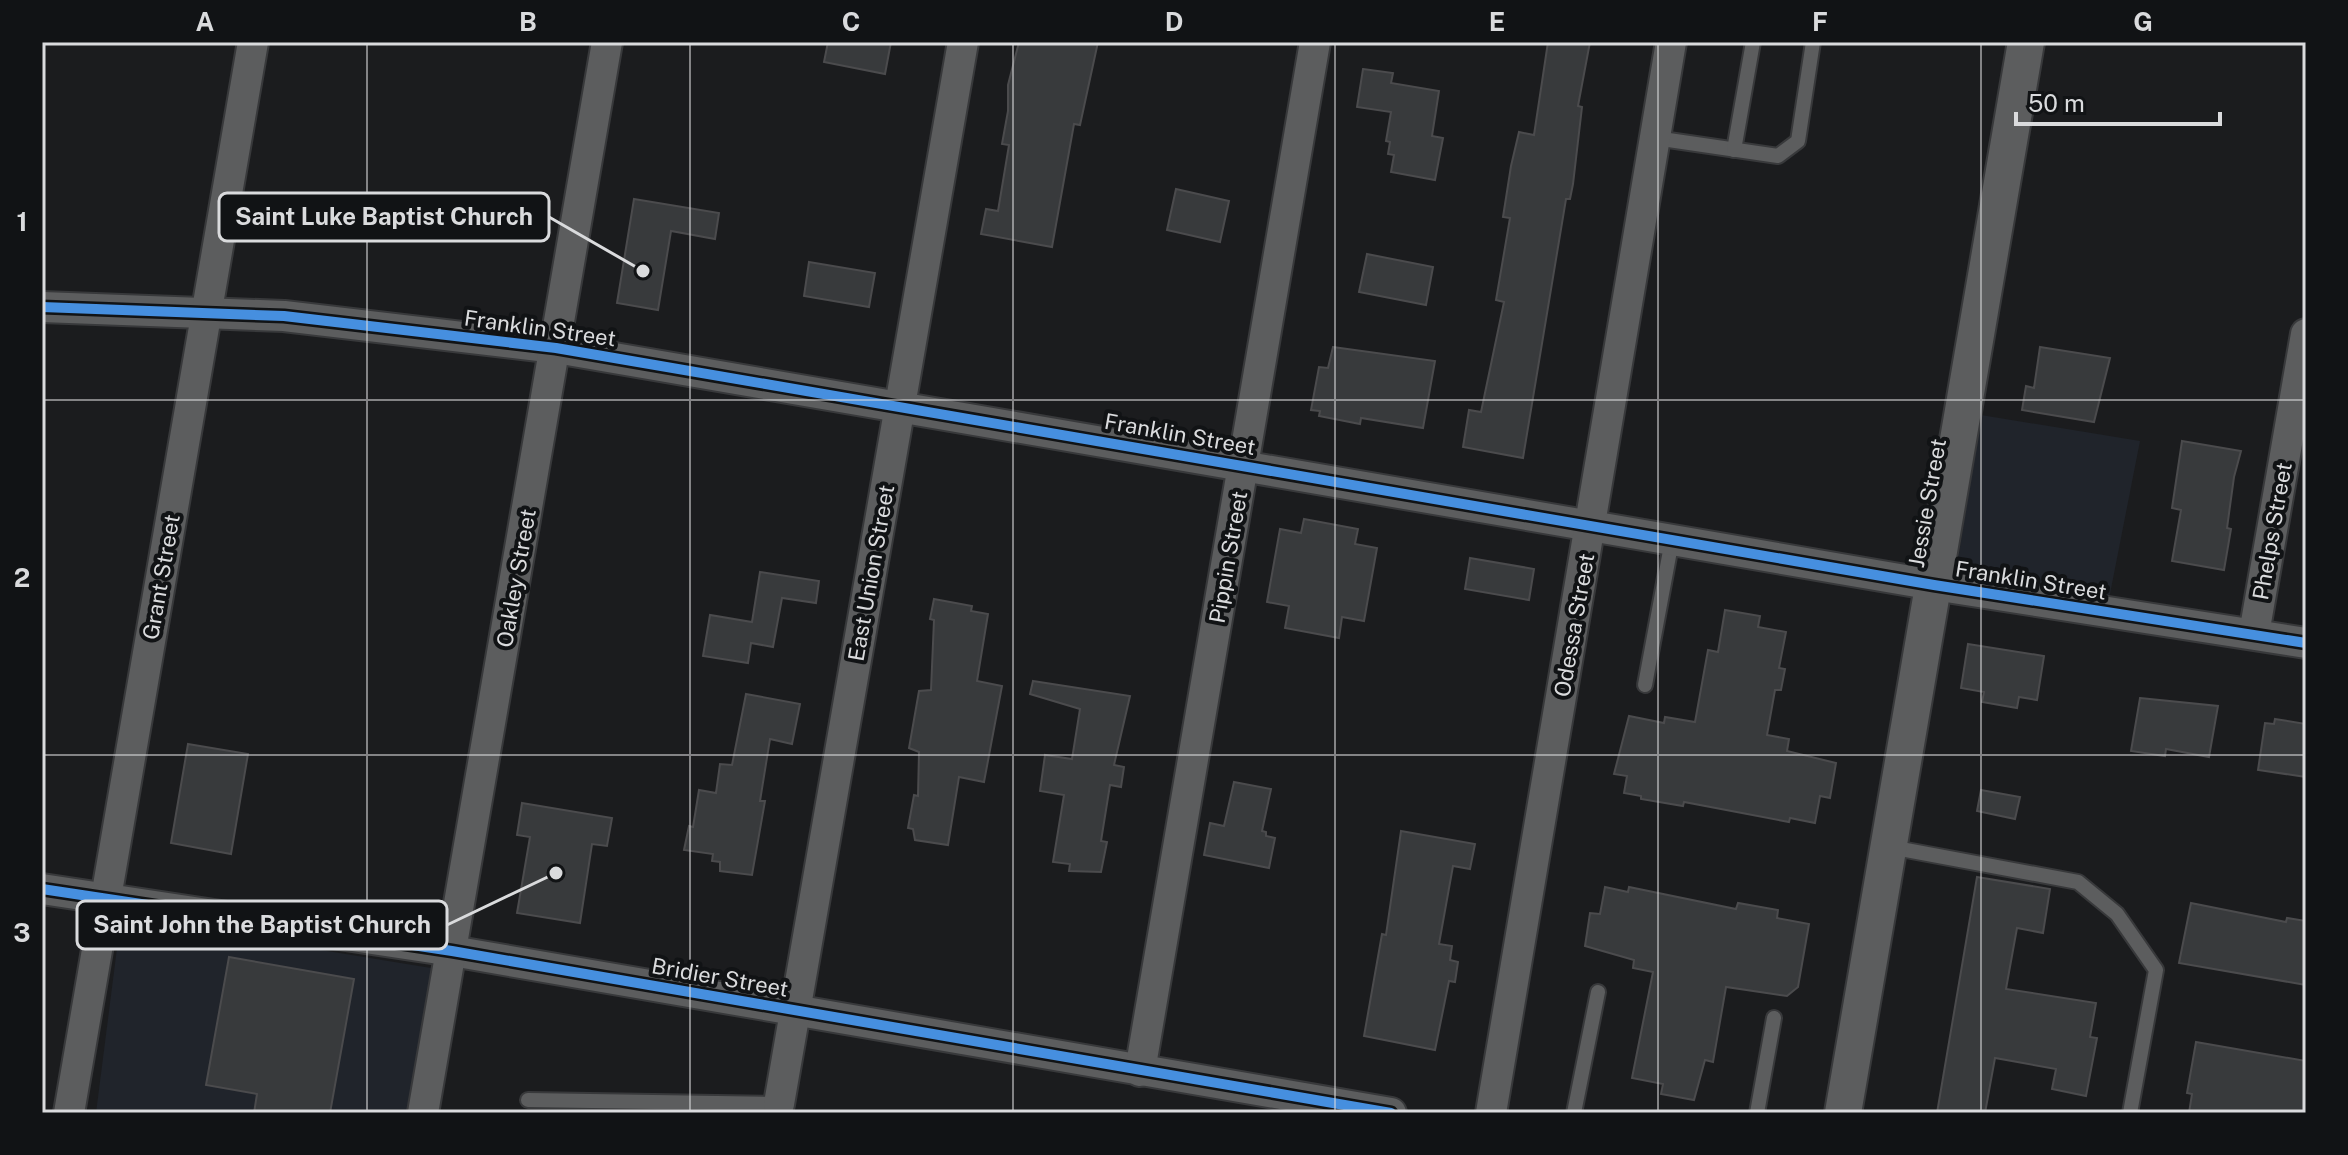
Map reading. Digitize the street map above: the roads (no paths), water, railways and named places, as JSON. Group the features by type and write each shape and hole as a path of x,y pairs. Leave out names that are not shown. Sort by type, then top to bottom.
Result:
{"street":[{"name":"Grant Street","path":"69,1113 253,42"},
{"name":"Oakley Street","path":"423,1113 607,42"},
{"name":"East Union Street","path":"779,1104 963,42"},
{"name":"Pippin Street","path":"1140,1071 1315,42"},
{"name":"Odessa Street","path":"1491,1113 1671,42"},
{"name":"Jessie Street","path":"1843,1113 2026,42"},
{"name":"Franklin Street","path":"42,307 284,316 556,348 1934,585 2306,643"},
{"name":"Phelps Street","path":"2254,634 2306,334"},
{"name":"Bridier Street","path":"42,889 107,896 452,951 1391,1113"}],"lane":[{"path":"1734,150 1753,42"},
{"path":"1655,138 1778,156 1798,141 1813,42"},
{"path":"1645,685 1672,540"},
{"path":"1889,847 2078,882 2117,914 2156,970 2130,1113"},
{"path":"1574,1113 1598,992"},
{"path":"1757,1113 1774,1018"},
{"path":"528,1100 779,1104"}],"place":[{"name":"Saint Luke Baptist Church","path":"643,271"},
{"name":"Saint John the Baptist Church","path":"556,873"}]}
